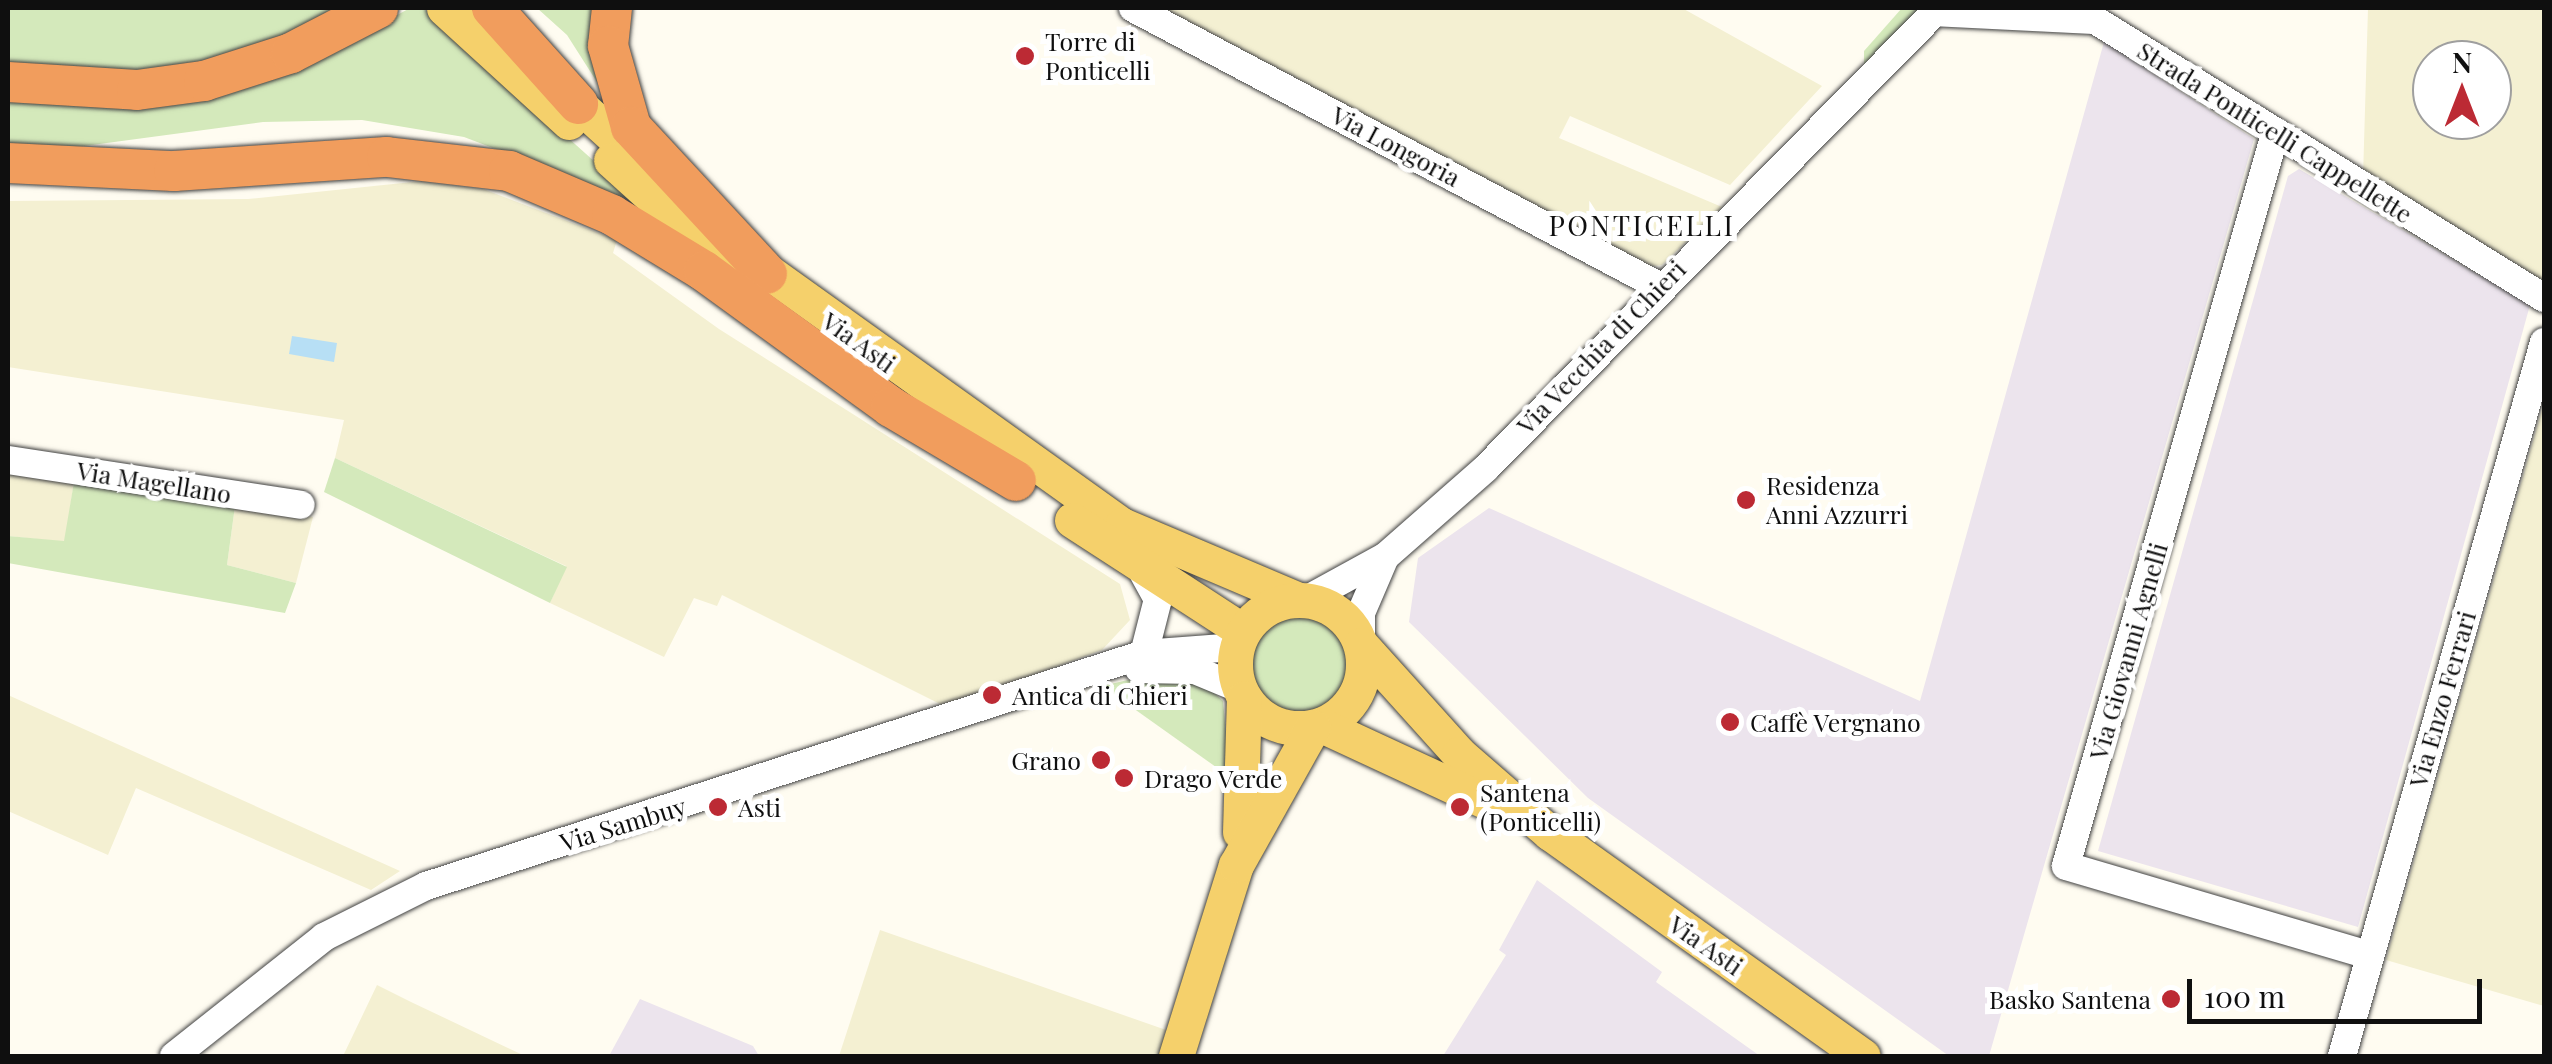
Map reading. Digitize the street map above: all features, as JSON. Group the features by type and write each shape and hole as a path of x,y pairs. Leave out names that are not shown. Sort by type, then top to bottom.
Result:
{"highway":[{"path":"492,8 578,104"},
{"path":"612,8 608,46 630,128 767,274"},
{"path":"8,82 137,90 204,81 291,53 374,10"},
{"path":"8,163 174,171 387,156 509,171 612,215 704,270 891,407 1016,481"}],"main road":[{"name":"Via Asti","path":"444,8 754,288 1016,481 1240,639"},
{"name":"Via Asti","path":"473,8 767,274 1122,525 1301,600"},
{"path":"1176,1056 1236,865 1280,780 1317,726 1352,702 1361,645 1340,614 1301,600 1266,608 1240,639 1241,693 1249,757 1236,865"},
{"name":"Via Asti","path":"1361,645 1459,754 1550,833 1863,1056"},
{"path":"1241,693 1274,724 1317,726"},
{"name":"Via Asti","path":"1317,726 1550,833"},
{"path":"1280,780 1328,756 1384,755"}],"street":[{"name":"Via Longoria","path":"1133,8 1659,286"},
{"name":"Via Vecchia di Chieri","path":"1301,600 1386,556 1486,468 1659,286 1935,10"},
{"name":"Strada Ponticelli Cappellette","path":"1935,10 2096,20 2544,298"},
{"name":"Via Giovanni Agnelli","path":"2275,134 2066,866 2368,955"},
{"name":"Via Enzo Ferrari","path":"2342,1056 2544,342"},
{"name":"Via Magellano","path":"8,460 300,505"},
{"name":"Via Vecchia di Chieri","path":"1361,645 1361,613 1386,556"},
{"path":"1140,568 1158,600 1144,654"},
{"name":"Via Sambuy","path":"174,1056 324,938 406,893 1112,670 1144,654 1240,639"},
{"name":"Via Sambuy","path":"1112,670 1195,670 1241,693"}],"shaded area":[{"path":"1156,8 1682,8 1822,86 1730,185 1570,116 1559,138 1722,207 1662,265 1646,267"},
{"path":"2368,8 2544,8 2544,286 2363,177"},
{"path":"2104,42 2254,139 1989,1056 1949,1056 1588,798 1409,622 1418,558 1489,508 1920,701"},
{"path":"2299,169 2530,305 2358,927 2098,851 2288,176"},
{"path":"422,181 483,189 617,240 613,253 719,329 1120,584 1130,620 1102,650 946,707 722,595 717,606 694,598 664,657 550,603 566,566 335,458 344,420 8,367 8,201 248,199"},
{"path":"2544,402 2544,1006 2386,960"},
{"path":"8,471 74,482 65,542 8,536"},
{"path":"235,506 313,517 296,583 227,565"},
{"path":"8,695 400,871 371,890 136,788 108,855 8,811"},
{"path":"1537,880 1662,972 1656,982 1760,1056 1443,1056 1506,955 1499,950"},
{"path":"880,930 1169,1031 1160,1056 839,1056"},
{"path":"377,985 411,1002 525,1056 343,1056"},
{"path":"640,999 753,1046 759,1056 609,1056"}],"green space":[{"path":"8,8 352,8 185,73 8,71"},
{"path":"410,8 423,8 643,205 464,137 362,120 263,122 62,149 8,143 8,91 324,55"},
{"path":"537,8 603,8 618,115 567,35"},
{"path":"1902,8 1924,8 1864,64 1864,51"},
{"path":"335,458 567,567 550,603 324,492"},
{"path":"74,482 235,506 227,565 296,583 285,613 8,563 8,536 64,541"},
{"path":"1302,611 1322,615 1338,626 1349,642 1353,662 1349,682 1338,698 1322,709 1302,713 1282,709 1266,698 1255,682 1251,662 1255,642 1266,626 1282,615"},
{"path":"1141,677 1204,684 1223,701 1230,777 1102,686"}],"water":[{"path":"292,336 337,343 334,362 289,354"}],"place":[{"name":"Torre di Ponticelli","path":"1025,56"},
{"name":"Residenza Anni Azzurri","path":"1746,500"},
{"name":"Antica di Chieri","path":"992,695"},
{"name":"Caffè Vergnano","path":"1730,722"},
{"name":"Grano","path":"1101,760"},
{"name":"Drago Verde","path":"1124,778"},
{"name":"Asti","path":"718,807"},
{"name":"Santena (Ponticelli)","path":"1460,807"},
{"name":"Basko Santena","path":"2171,999"}],"district":[{"name":"PONTICELLI","path":"1642,225"}]}
